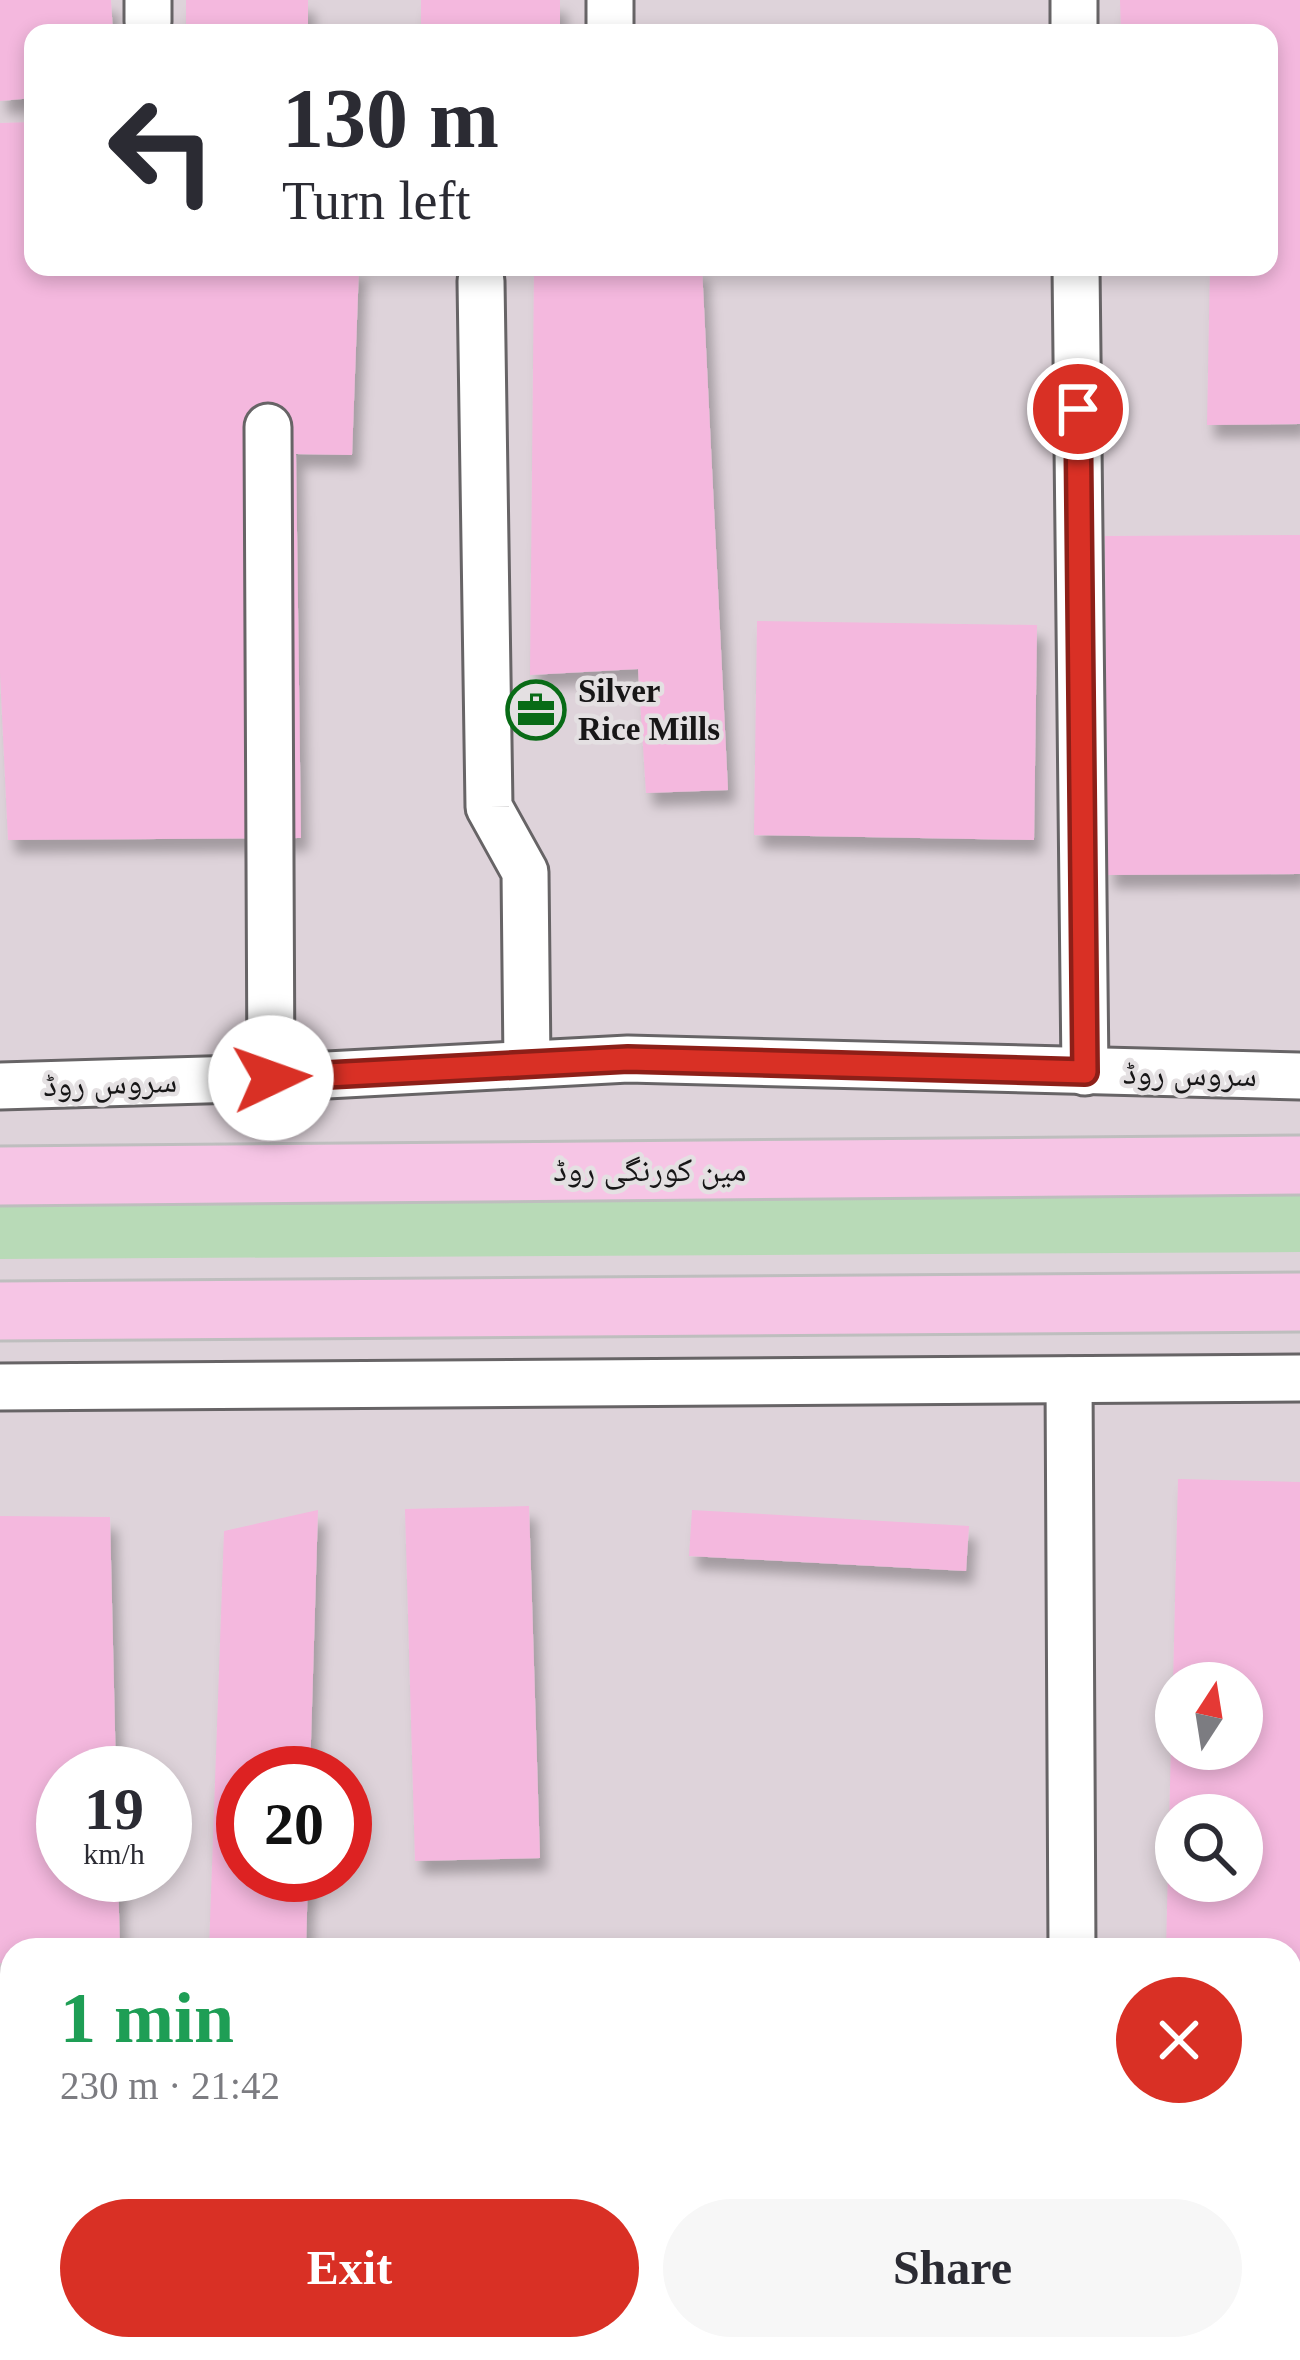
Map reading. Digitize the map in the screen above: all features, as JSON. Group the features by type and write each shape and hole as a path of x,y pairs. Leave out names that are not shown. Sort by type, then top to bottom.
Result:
{"main road":[{"name":"مین کورنگی روڈ","path":"0,1176 1300,1165"},
{"path":"0,1311 1300,1303"}],"street":[{"path":"1076,276 1085,1072"},
{"path":"481,281 489,807 525,872 527,1064"},
{"path":"268,427 271,1078"},
{"name":"سروس روڈ","path":"0,1087 628,1059 1300,1076"},
{"path":"0,1387 1300,1378"},
{"path":"1069,1380 1072,1938"}],"shaded area":[{"path":"0,0 1300,0 1300,1938 0,1938"}],"green space":[{"path":"1300,1196 1300,1252 0,1259 0,1201"}],"building":[{"path":"0,0 111,0 112,24 24,24 24,99 0,101"},
{"path":"186,0 308,0 308,24 186,24"},
{"path":"421,0 560,0 560,24 421,24"},
{"path":"1120,0 1300,0 1300,424 1207,425 1210,276 1278,276 1278,24 1121,24"},
{"path":"24,122 24,276 359,276 352,455 296,454 301,838 8,840 0,673 0,123"},
{"path":"534,276 702,276 728,790 646,793 638,669 530,675"},
{"path":"1300,535 1300,874 1107,875 1105,536"},
{"path":"757,621 1037,625 1034,840 754,835"},
{"path":"1178,1479 1300,1482 1300,1938 1166,1938 1167,1902 1263,1902 1263,1794 1170,1794 1170,1770 1263,1770 1263,1662 1174,1662"},
{"path":"529,1506 540,1858 415,1861 405,1509"},
{"path":"318,1510 311,1746 216,1746 224,1531"},
{"path":"692,1510 969,1526 966,1571 689,1556"},
{"path":"0,1516 110,1517 115,1746 36,1746 36,1902 119,1902 120,1938 0,1938"},
{"path":"216,1754 216,1902 307,1902 306,1938 209,1938"}],"place":[{"name":"Silver Rice Mills","path":"536,710"}],"route":[{"path":"271,1078 628,1059 1085,1072 1078,409"}]}
